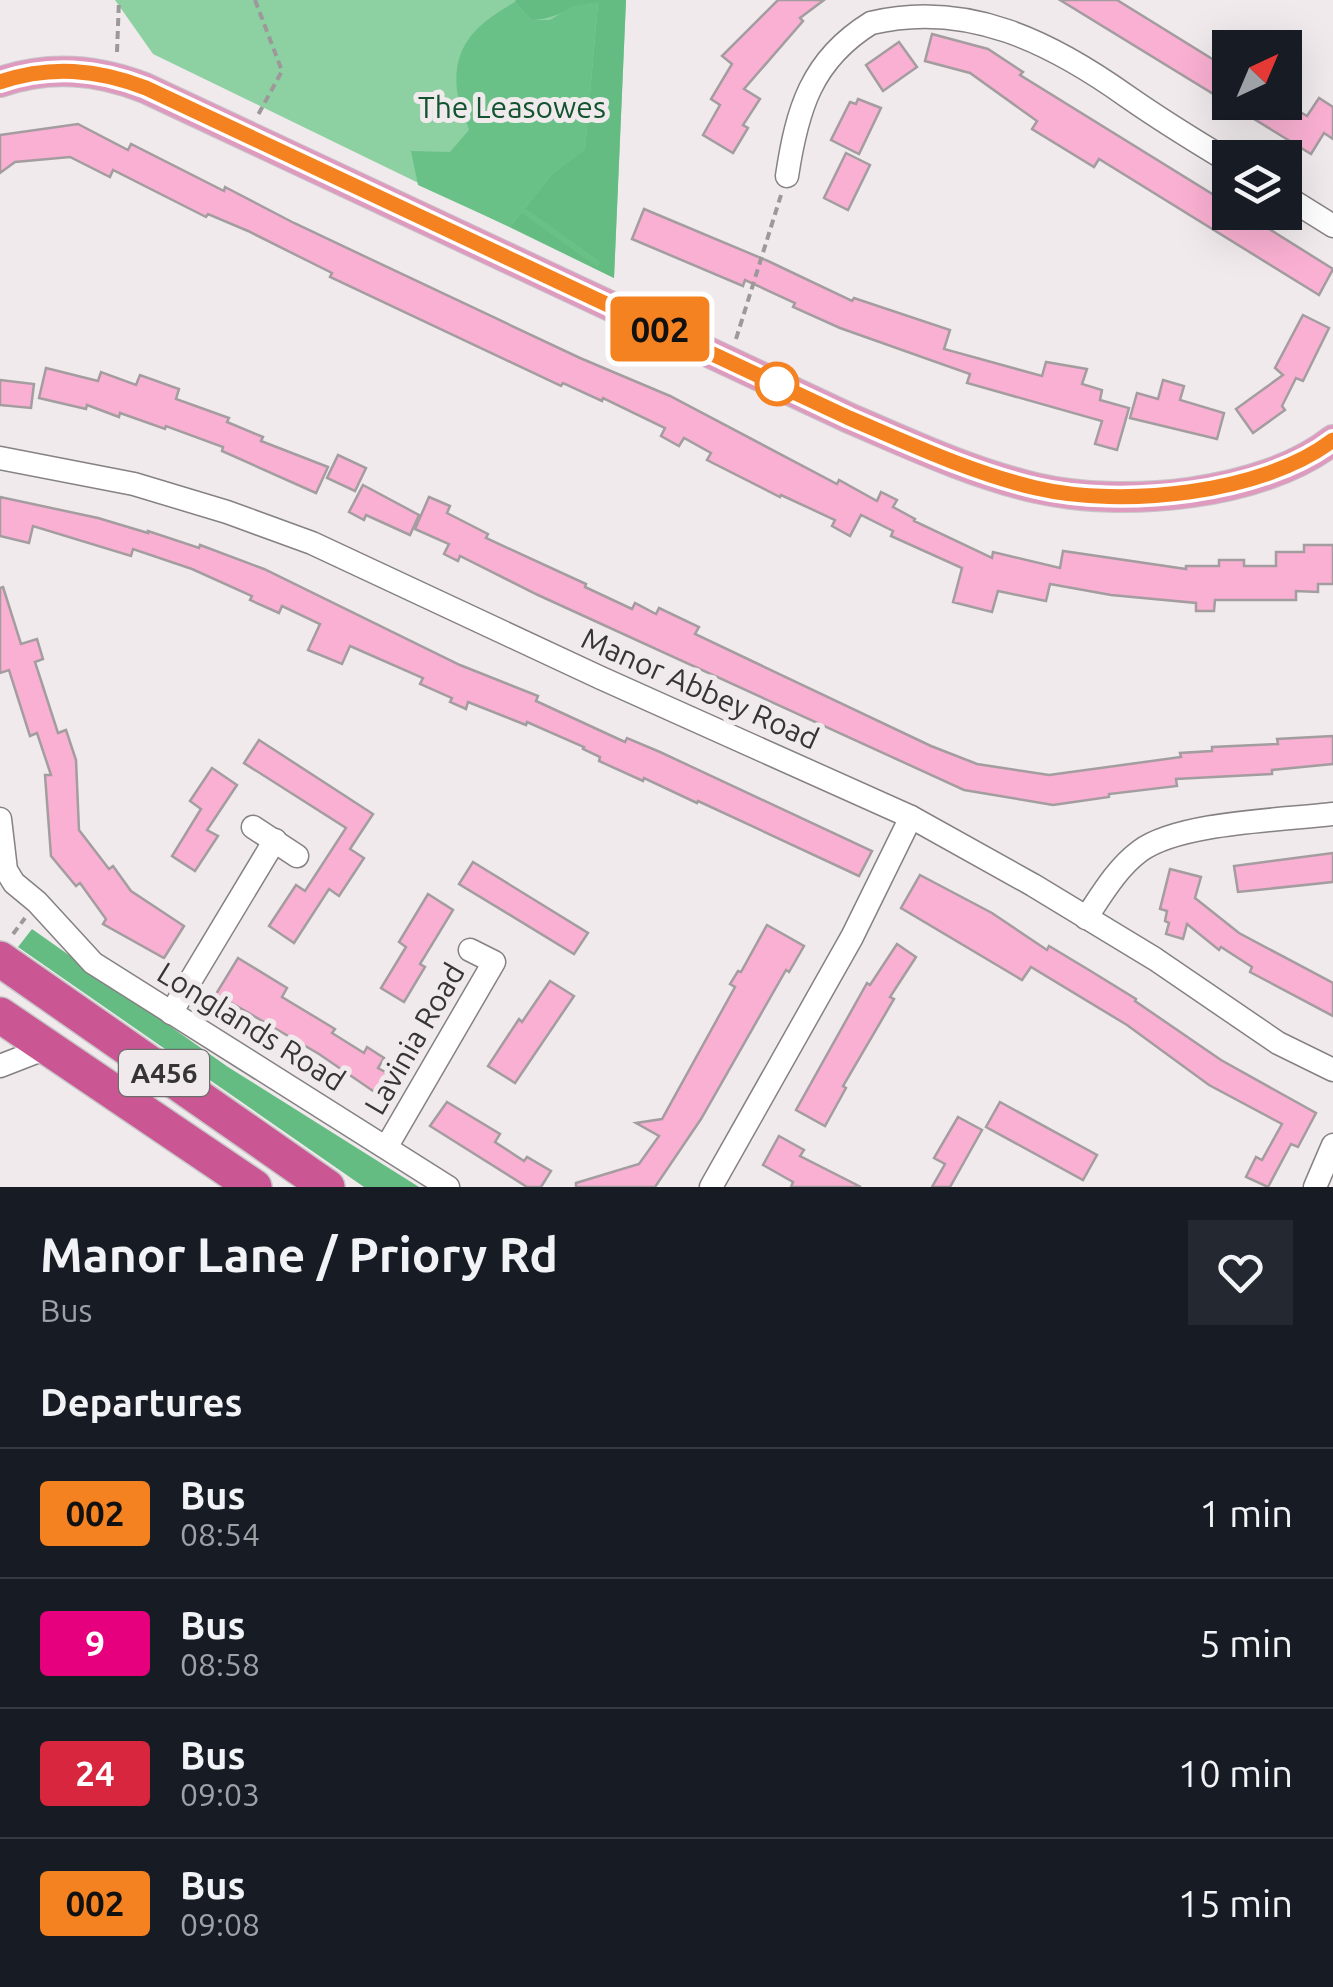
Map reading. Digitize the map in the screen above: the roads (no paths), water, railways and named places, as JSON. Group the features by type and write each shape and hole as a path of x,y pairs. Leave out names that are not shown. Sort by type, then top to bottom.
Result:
{"highway":[{"name":"A456","path":"5,949 327,1187"},
{"name":"A456","path":"0,1015 254,1187"}],"main road":[{"path":"1,79 63,70 115,76 849,418 960,465 1038,488 1076,494 1146,495 1250,481 1310,456 1333,440"}],"street":[{"path":"788,176 793,138 806,92 828,60 850,36 894,8 928,2 966,3 1004,14 1030,27 1212,151"},
{"path":"1302,207 1333,226"},
{"name":"Manor Abbey Road","path":"0,458 134,484 312,543 911,817 1156,959 1278,1042 1333,1070"},
{"path":"1086,918 1112,879 1141,850 1160,841 1204,829 1333,814"},
{"path":"717,1185 852,937 911,817"},
{"name":"Longlands Road","path":"0,819 6,870 14,883 92,963 448,1187"},
{"path":"253,827 297,856"},
{"path":"171,1013 275,840"},
{"name":"Lavinia Road","path":"387,1146 503,968 470,950"},
{"path":"0,1066 48,1047"},
{"path":"1315,1187 1333,1145"}],"waterway":[{"path":"524,211 597,263"}],"park label":[{"name":"The Leasowes","path":"512,108"}]}
